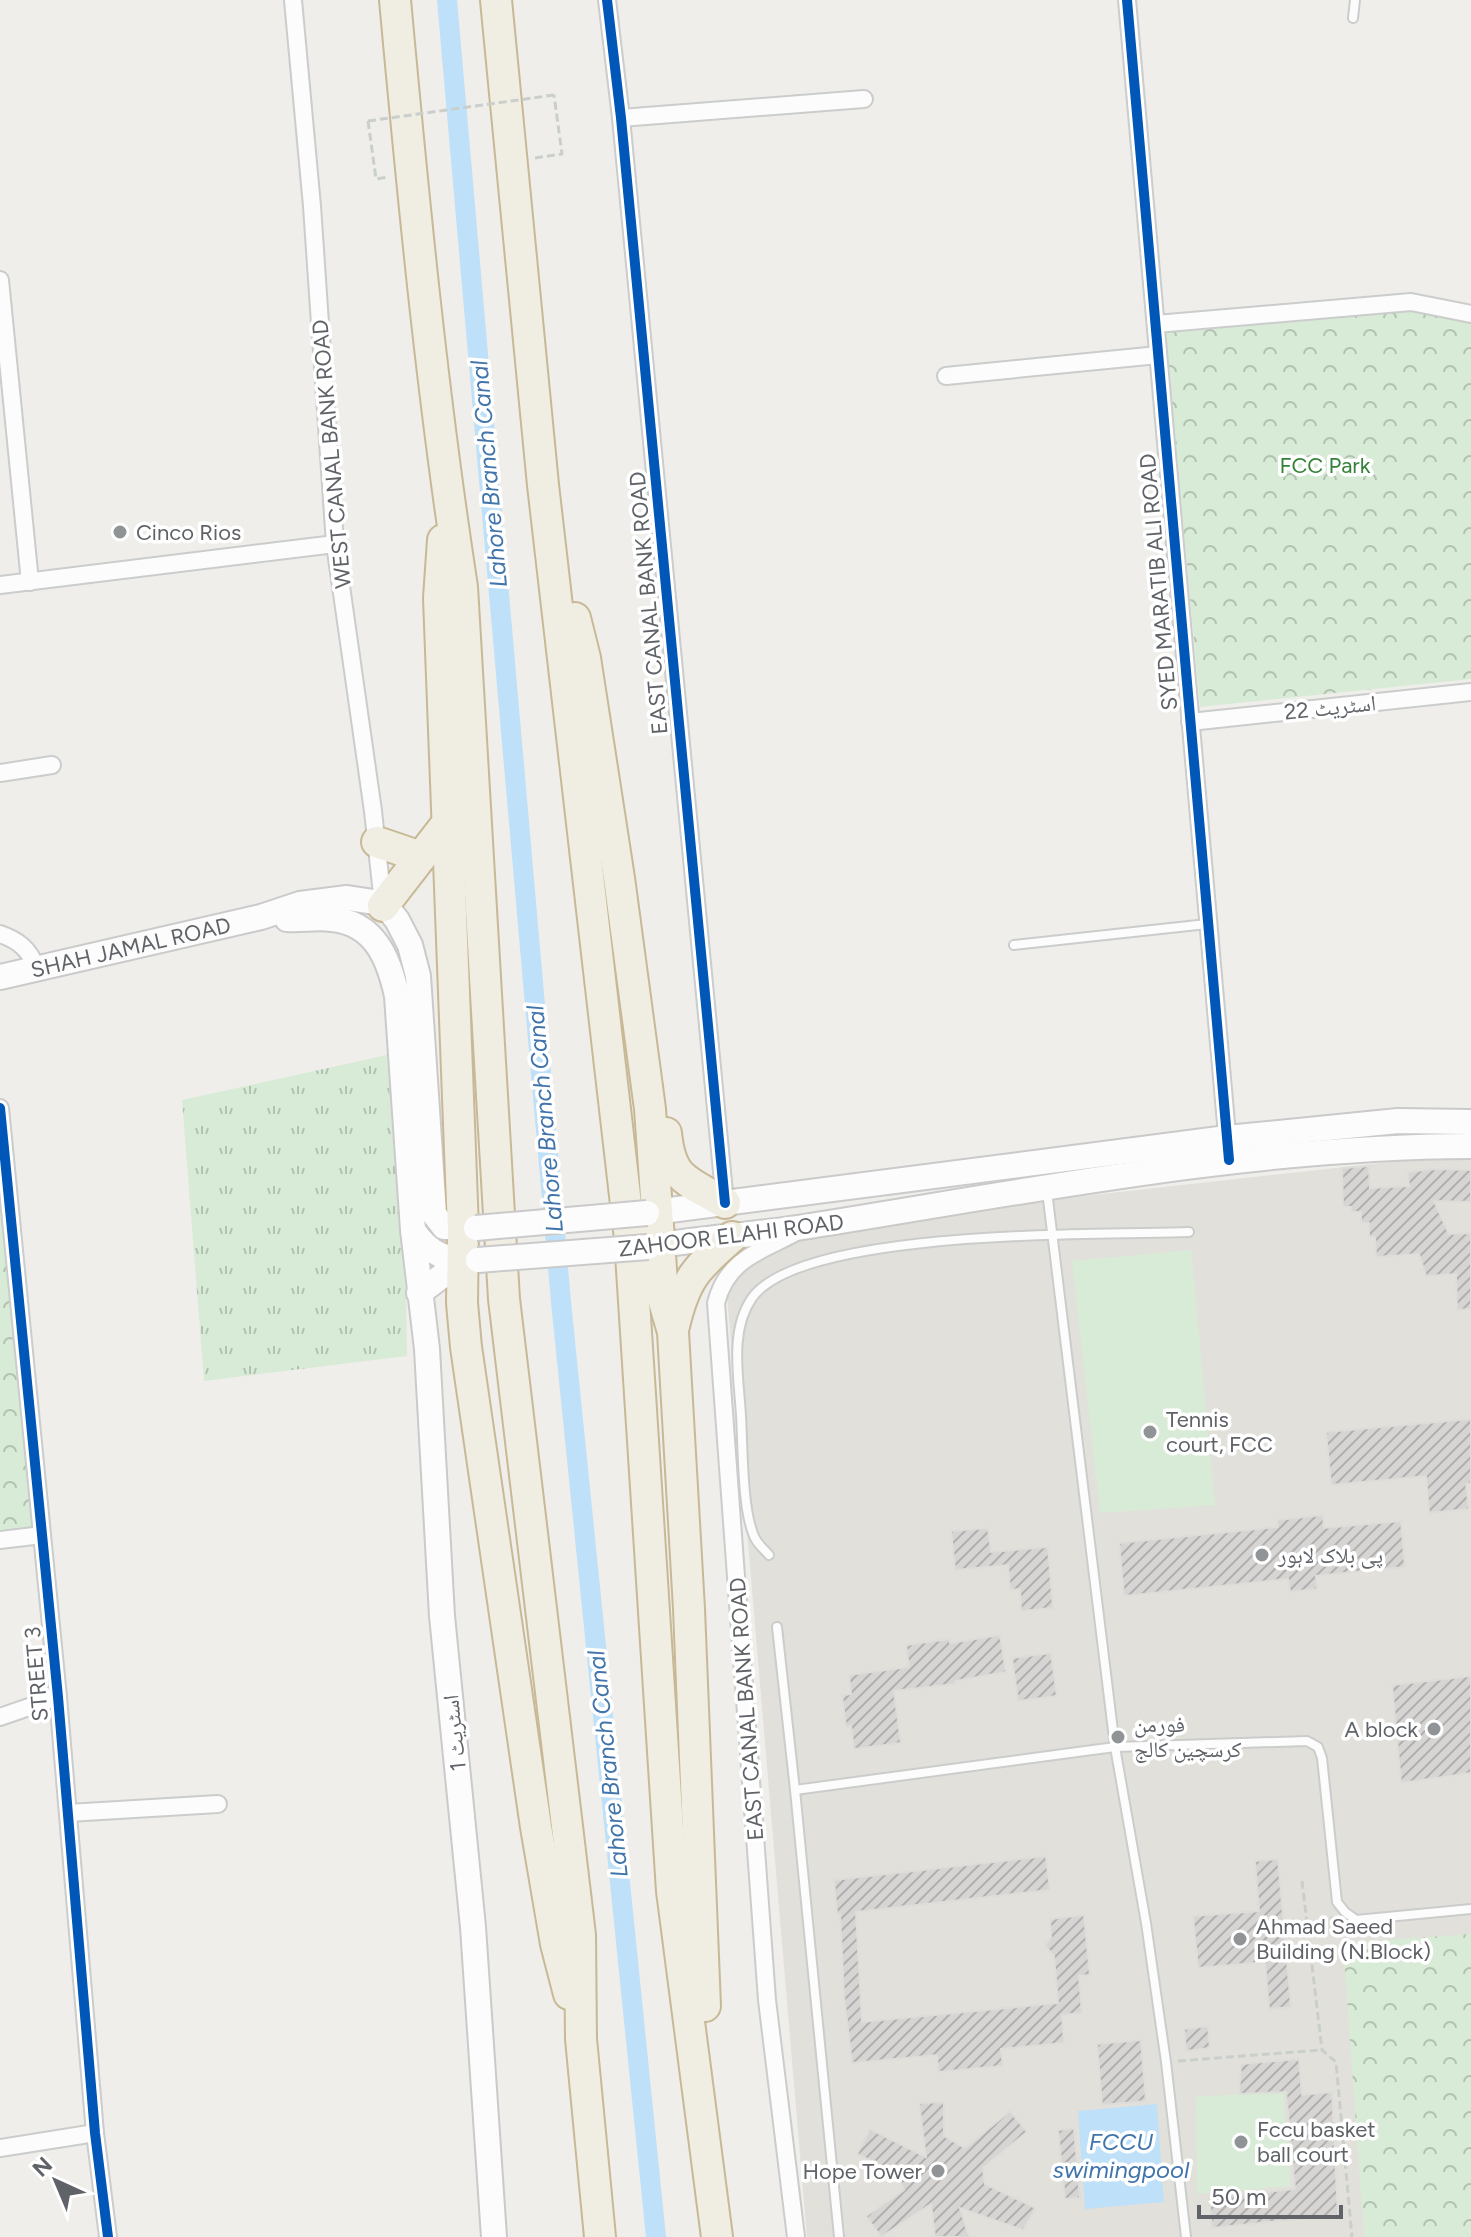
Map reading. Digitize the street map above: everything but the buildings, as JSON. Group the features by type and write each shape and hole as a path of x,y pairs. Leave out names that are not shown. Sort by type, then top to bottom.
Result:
{"highway":[{"path":"395,0 447,491 462,587 504,1299 580,1935 581,2039 600,2237"},
{"path":"496,0 543,485 630,1239 672,1891 717,2237"},
{"path":"543,485 585,658 619,878 650,1109 654,1246 663,1298 673,1332 689,1609 712,2187"},
{"path":"447,491 439,598 445,826 470,1229 470,1261 462,1303 471,1390 536,1827 556,1944 581,2039"},
{"path":"383,906 445,826"},
{"path":"377,842 421,857"},
{"path":"650,1109 665,1126 669,1157 675,1169 683,1179 725,1203"},
{"path":"673,1332 687,1282 709,1256 732,1237"}],"main road":[{"path":"261,917 300,904 364,900 383,906 397,920 418,976 434,1214 444,1227 470,1229"},
{"path":"261,917 347,922 372,937 388,960 397,996 413,1230"},
{"name":"SHAH JAMAL ROAD","path":"0,977 261,917"},
{"name":"ZAHOOR ELAHI ROAD","path":"413,1230 429,1249 445,1258 470,1261 654,1246 806,1227 1047,1186 1228,1149 1398,1121 1471,1122"},
{"name":"ZAHOOR ELAHI ROAD","path":"470,1229 1228,1149 1471,1146"},
{"name":"اسٹریٹ 1","path":"413,1230 427,1349 442,1616 473,1927 494,2237"},
{"path":"419,1293 470,1261"}],"street":[{"name":"WEST CANAL BANK ROAD","path":"293,0 312,206 335,544 377,842 383,906"},
{"name":"EAST CANAL BANK ROAD","path":"607,0 621,118 725,1203"},
{"name":"SYED MARATIB ALI ROAD","path":"1127,0 1228,1149"},
{"path":"621,118 864,99"},
{"path":"0,280 30,582"},
{"path":"1156,324 1411,302 1471,314"},
{"path":"946,376 1158,355"},
{"path":"0,585 335,544"},
{"name":"اسٹریٹ 22","path":"1190,722 1471,692"},
{"path":"0,773 52,765"},
{"path":"0,934 24,947 36,967"},
{"name":"STREET 3","path":"0,1108 5,1205 42,1535 95,2133 108,2237"},
{"name":"EAST CANAL BANK ROAD","path":"796,2237 767,2000 716,1303 720,1287 739,1263 806,1227"},
{"path":"0,1540 42,1535"},
{"path":"0,1717 58,1697"},
{"path":"68,1813 218,1804"},
{"path":"0,2148 95,2133"}],"lane":[{"path":"1353,18 1355,0"},
{"path":"1014,945 1207,924"},
{"path":"1047,1186 1115,1747 1146,1923 1186,2237"},
{"path":"769,1555 758,1544 752,1528 745,1487 737,1355 744,1313 758,1290 790,1272 828,1258 868,1249 974,1237 1189,1232"},
{"path":"777,1627 839,2237"},
{"path":"795,1790 1115,1747 1307,1741 1318,1747 1322,1758 1337,1902 1345,1912 1356,1920 1471,1909"}],"path":[{"path":"376,179 368,121 554,95 562,154"},
{"path":"1302,1881 1322,2050 1336,2062 1352,2237"},
{"path":"1308,1931 1345,1912"},
{"path":"1166,2062 1322,2050"}],"shaded area":[{"name":"فورمن کرسچین کالج","path":"1471,1153 1471,2237 807,2237 722,1236"}],"green space":[{"name":"FCC Park","path":"1367,310 1425,310 1471,321 1471,679 1200,707 1166,333"},
{"path":"387,1055 406,1292 407,1356 204,1381 182,1100"},
{"path":"0,1205 10,1205 42,1535 0,1540"},
{"name":"Tennis court, FCC","path":"1191,1250 1215,1505 1100,1513 1072,1261"},
{"path":"1471,1934 1471,2237 1364,2237 1343,1943"},
{"name":"Fccu basket ball court","path":"1283,2091 1290,2186 1197,2194 1196,2097"}],"water":[{"name":"FCCU swimingpool","path":"1157,2104 1164,2202 1085,2209 1078,2111"}],"waterway":[{"name":"Lahore Branch Canal","path":"447,0 561,1302 656,2237"}],"cycle path":[{"path":"607,0 621,118 725,1203"},
{"path":"1127,0 1229,1160"},
{"path":"0,1108 58,1697 95,2133 108,2237"}],"place":[{"name":"Cinco Rios","path":"120,532"},
{"name":"Tennis court, FCC","path":"1150,1432"},
{"name":"پی بلاک لاہور","path":"1262,1555"},
{"name":"A block","path":"1434,1729"},
{"name":"فورمن کرسچین کالج","path":"1118,1737"},
{"name":"Ahmad Saeed Building (N.Block)","path":"1240,1939"},
{"name":"Fccu basket ball court","path":"1241,2142"},
{"name":"Hope Tower","path":"938,2171"}]}
